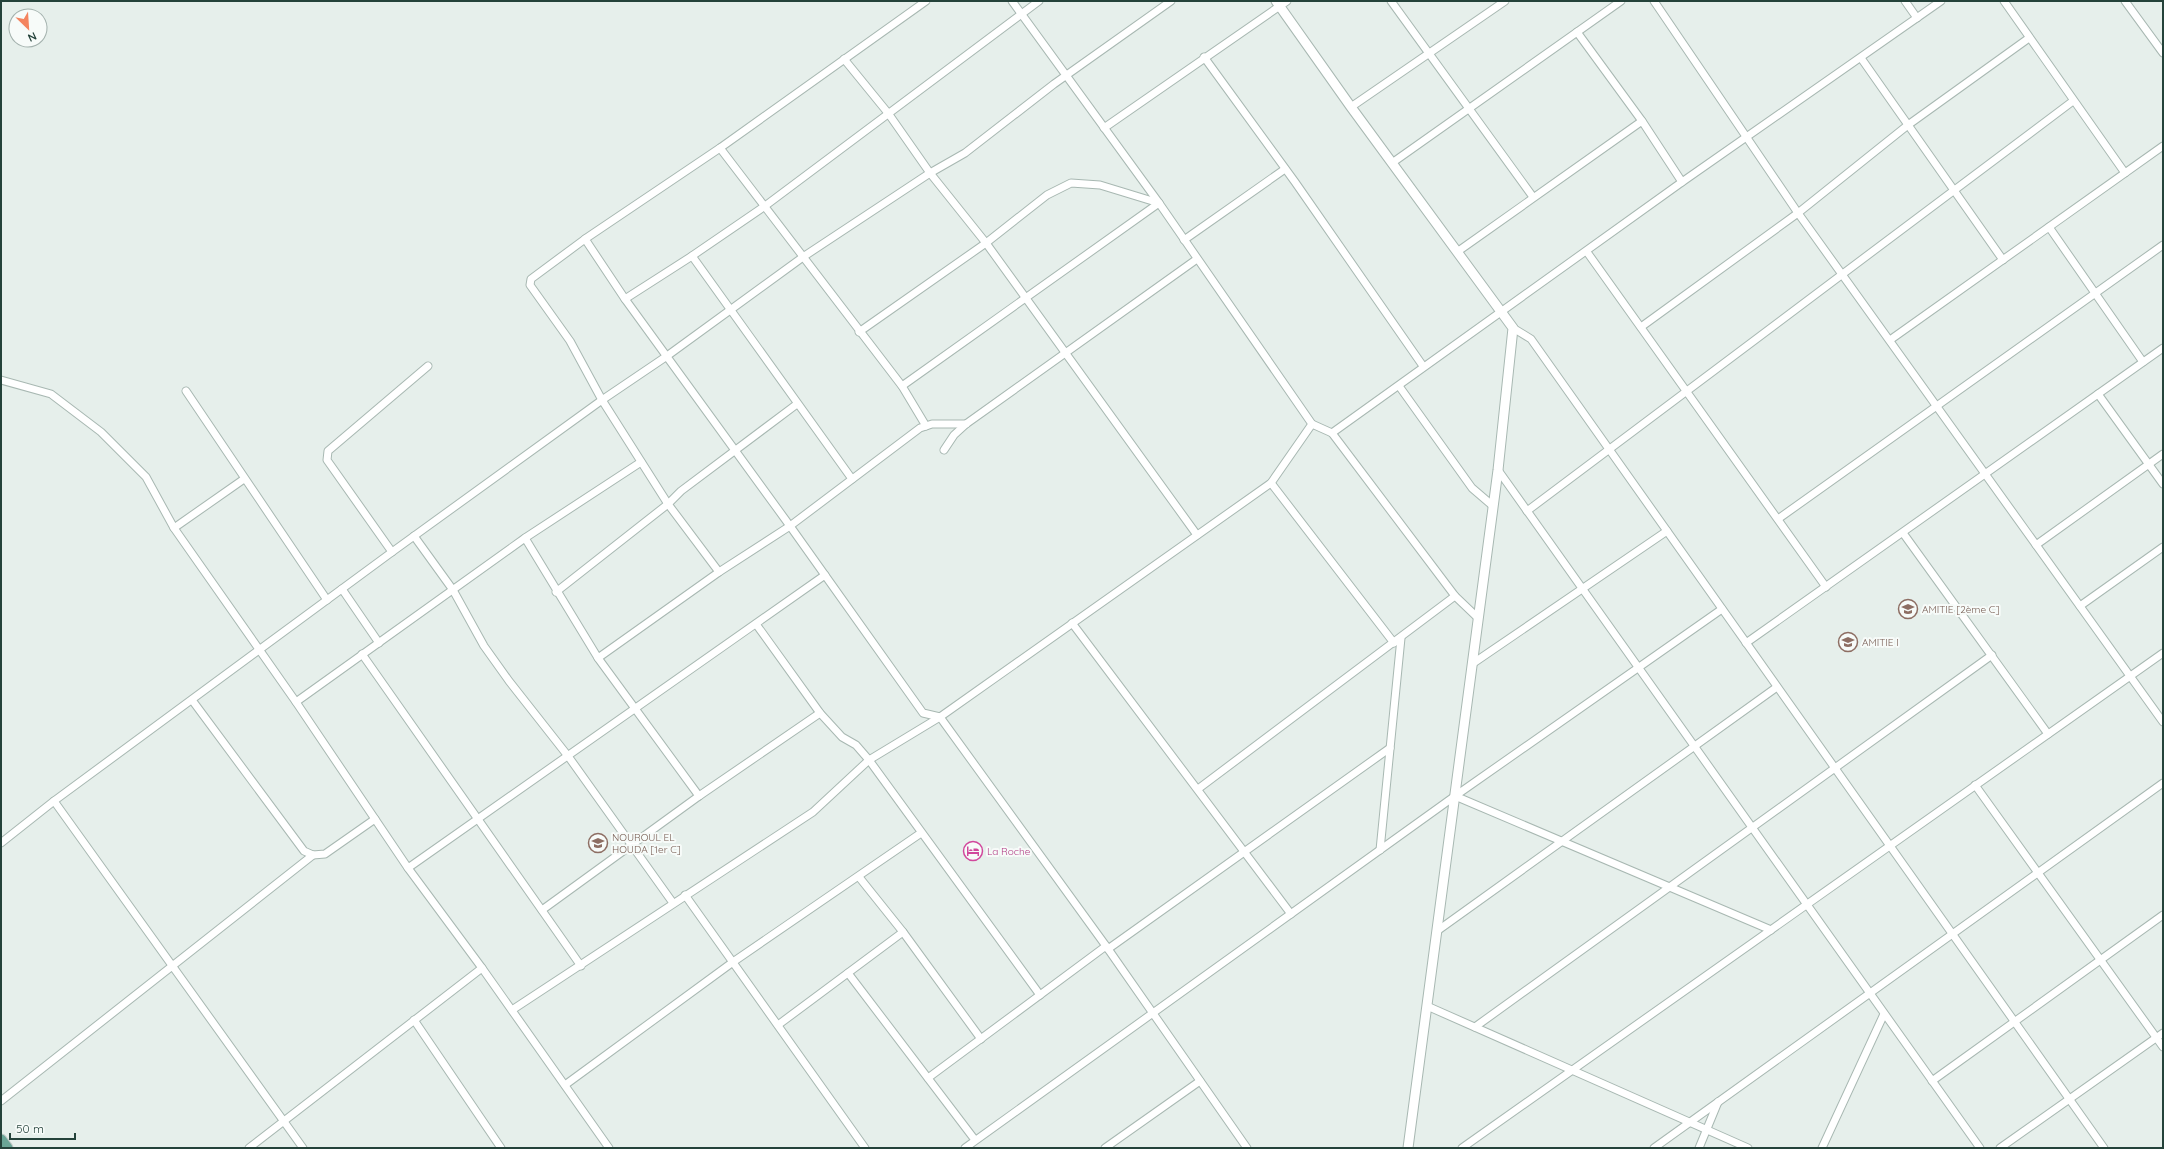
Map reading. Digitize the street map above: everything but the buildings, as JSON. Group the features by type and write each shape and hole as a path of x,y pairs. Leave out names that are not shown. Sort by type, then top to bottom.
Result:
{"main road":[{"path":"1,1140 7,1148"}],"street":[{"path":"719,572 668,504 641,462 602,400 570,341 530,285 531,278 584,239 720,148 926,1"},
{"path":"1012,1 1159,203 1312,424 1332,433 1455,596 1478,618"},
{"path":"625,299 692,256 765,206 1039,1"},
{"path":"1,843 259,650 602,400 667,356 803,257 930,173 965,153 1066,75 1171,1"},
{"path":"1391,1 1533,197"},
{"path":"1351,107 1505,1"},
{"path":"1392,163 1621,1"},
{"path":"1654,1 1798,213 2163,722"},
{"path":"1905,1 1917,18"},
{"path":"1332,433 1399,386 1423,366 1501,313 1682,182 1861,58 1940,1"},
{"path":"2004,1 2125,173"},
{"path":"2125,1 2163,53"},
{"path":"1104,128 1281,3 1351,107 1501,313 1513,328 1531,340 2104,1148"},
{"path":"1577,32 1642,121 1682,182"},
{"path":"1641,327 1798,213 1908,125 2029,38"},
{"path":"1204,57 1285,169 1423,366"},
{"path":"1861,58 2003,260"},
{"path":"844,59 888,114 930,173 986,243 1197,535"},
{"path":"1527,511 2073,101"},
{"path":"1456,252 1642,121"},
{"path":"1890,340 2163,146"},
{"path":"720,148 859,332 902,386 926,426"},
{"path":"1184,240 1285,169"},
{"path":"859,332 986,243 1047,195 1071,183 1100,185 1159,203"},
{"path":"902,386 1159,203"},
{"path":"2049,227 2143,362"},
{"path":"584,239 625,299 790,526 923,713 940,717 1107,948 1247,1148"},
{"path":"1778,519 2163,245"},
{"path":"1587,252 1826,587"},
{"path":"692,256 852,479"},
{"path":"944,450 954,435 966,424 1197,259"},
{"path":"1408,1148 1456,796 1498,470 1513,328"},
{"path":"1746,643 2163,348"},
{"path":"392,552 327,460 328,451 428,366"},
{"path":"1,380 51,394 101,432 146,477 174,528 296,702 408,868 482,968 609,1148"},
{"path":"1399,386 1472,488 1493,506"},
{"path":"186,391 327,600"},
{"path":"2098,394 2163,484"},
{"path":"556,592 668,504 681,491 797,404"},
{"path":"598,658 719,572 790,526 920,428 932,424 966,424"},
{"path":"512,1010 813,812 868,760 940,717 1270,483 1312,424"},
{"path":"2036,545 2163,454"},
{"path":"296,702 525,538 641,462"},
{"path":"1498,470 1980,1148"},
{"path":"174,528 244,479"},
{"path":"1270,483 1394,643"},
{"path":"1472,664 1666,531"},
{"path":"1902,532 2048,734"},
{"path":"414,536 453,590 484,646 634,845 673,903"},
{"path":"525,538 556,592 598,658 699,796"},
{"path":"2080,606 2163,547"},
{"path":"408,868 825,575"},
{"path":"342,589 379,642"},
{"path":"1198,789 1455,596"},
{"path":"965,1148 1380,850 1722,609"},
{"path":"1072,623 1291,914"},
{"path":"756,624 820,713 842,737 856,746 868,760 1040,995"},
{"path":"1380,850 1401,638"},
{"path":"1462,1148 2163,652"},
{"path":"362,654 581,966"},
{"path":"1475,1027 1992,655"},
{"path":"1437,931 1777,687"},
{"path":"192,700 304,851 313,855 325,854 375,819"},
{"path":"542,910 634,845 699,796 820,713"},
{"path":"928,1078 1040,995 1245,852 1390,748"},
{"path":"1654,1148 2163,783"},
{"path":"1975,785 2163,1047"},
{"path":"1456,796 1771,930"},
{"path":"54,802 303,1148"},
{"path":"564,1085 733,962 859,877 921,833"},
{"path":"1,1101 173,967 313,855"},
{"path":"859,877 903,932 981,1039"},
{"path":"685,896 865,1148"},
{"path":"1932,1081 2163,915"},
{"path":"778,1025 903,932"},
{"path":"249,1148 482,968"},
{"path":"848,973 975,1140"},
{"path":"1427,1006 1748,1148"},
{"path":"1822,1148 1884,1014"},
{"path":"414,1020 501,1148"},
{"path":"2000,1148 2163,1033"},
{"path":"1105,1148 1200,1081"},
{"path":"1699,1148 1719,1101"}],"place":[{"name":"AMITIE [2ème C]","path":"1908,609"},
{"name":"AMITIE I","path":"1848,642"},
{"name":"NOUROUL EL HOUDA [1er C]","path":"598,843"},
{"name":"La Roche","path":"973,851"}]}
